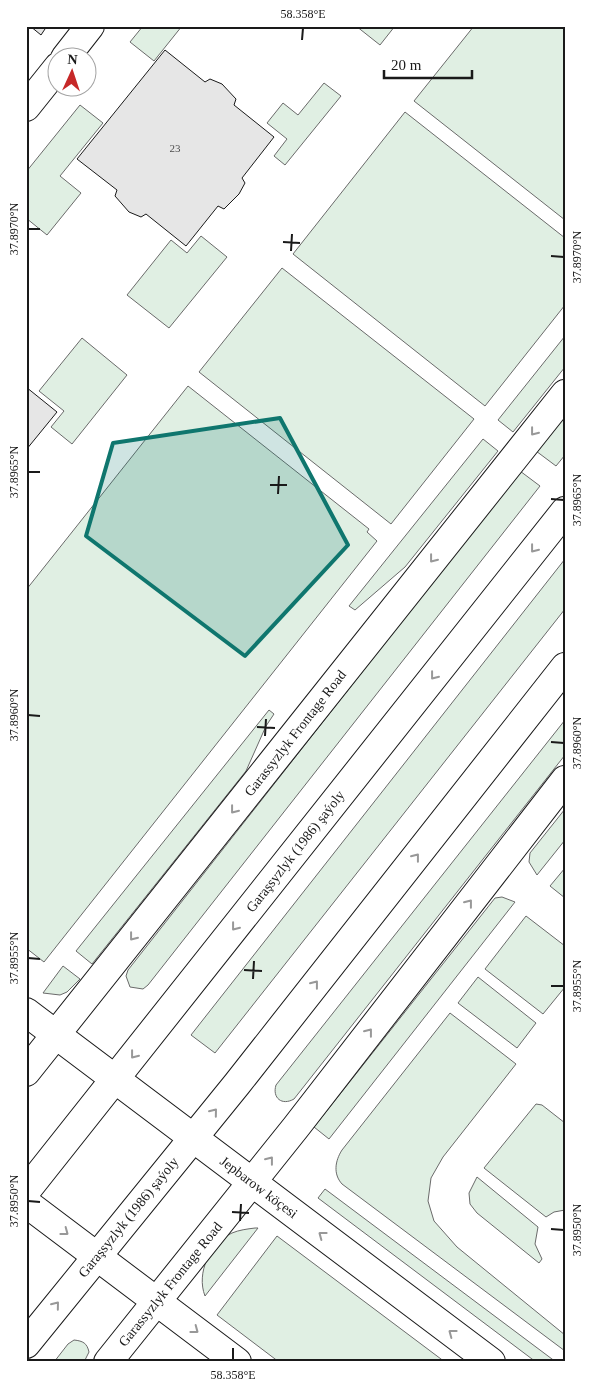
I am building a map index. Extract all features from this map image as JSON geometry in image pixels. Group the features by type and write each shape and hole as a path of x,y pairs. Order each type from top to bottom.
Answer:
{"street":[{"path":"73,48 90,26"},
{"path":"26,107 48,80"},
{"name":"Garassyzlyk Frontage Road","path":"26,1072 565,394"},
{"name":"Garaşsyzlyk (1986) şaýoly","path":"26,1191 565,511"},
{"name":"Garaşsyzlyk (1986) şaýoly","path":"26,1344 193,1138 565,667"},
{"name":"Garassyzlyk Frontage Road","path":"108,1362 252,1183 565,780"},
{"name":"Jepbarow köçesi","path":"26,1012 491,1362"},
{"path":"26,1203 237,1362"}],"highlighted area":[{"path":"280,418 348,545 245,656 86,536 113,443"}],"green space":[{"path":"143,26 182,26 154,61 130,42"},
{"path":"356,26 395,26 380,45"},
{"path":"474,26 565,26 565,220 414,101"},
{"path":"324,83 341,96 285,165 274,156 287,139 267,123 283,103 298,115"},
{"path":"80,105 103,123 60,176 81,193 47,235 26,218 26,172"},
{"path":"405,112 565,238 565,305 485,406 293,254"},
{"path":"201,236 227,257 169,328 127,295 171,240 187,253"},
{"path":"282,268 474,419 391,524 199,372"},
{"path":"565,336 565,367 513,432 498,420"},
{"path":"82,338 127,375 72,444 51,427 64,411 39,391"},
{"path":"188,386 369,529 367,532 377,541 44,962 26,948 26,590"},
{"path":"565,415 565,455 556,466 536,451"},
{"path":"483,439 498,451 405,567 355,610 349,606"},
{"path":"520,471 540,486 148,985 143,989 130,987 126,976 128,970"},
{"path":"565,559 565,609 215,1053 191,1035"},
{"path":"269,710 274,714 266,726 246,771 92,964 76,951"},
{"path":"565,720 565,755 294,1099 286,1102 279,1100 275,1094 276,1085"},
{"path":"565,809 565,840 537,875 529,862 530,853"},
{"path":"565,868 565,898 550,886"},
{"path":"502,897 515,902 329,1139 314,1127 495,898"},
{"path":"526,916 565,946 565,987 543,1014 485,969"},
{"path":"63,966 80,979 67,992 60,995 43,993"},
{"path":"478,977 536,1023 517,1048 458,1003"},
{"path":"450,1013 516,1064 443,1157 431,1178 428,1201 434,1221 457,1247 565,1335 565,1351 342,1184 337,1176 337,1163 342,1150"},
{"path":"536,1104 542,1105 565,1123 565,1210 554,1212 546,1217 484,1168"},
{"path":"477,1177 538,1227 535,1244 542,1259 539,1263 477,1213 470,1204 469,1193"},
{"path":"325,1189 556,1362 536,1362 318,1198"},
{"path":"258,1228 205,1296 202,1278 211,1251 232,1233"},
{"path":"277,1236 445,1362 279,1362 217,1315"},
{"path":"74,1340 82,1342 87,1346 89,1352 84,1362 54,1362 68,1344"}],"building":[{"path":"30,26 47,26 41,35"},
{"path":"165,50 205,82 210,79 222,84 236,99 234,105 274,137 242,178 245,183 239,194 224,209 218,206 186,246 146,214 141,217 129,212 115,196 117,190 77,159"},
{"path":"26,387 57,412 26,450"}]}
